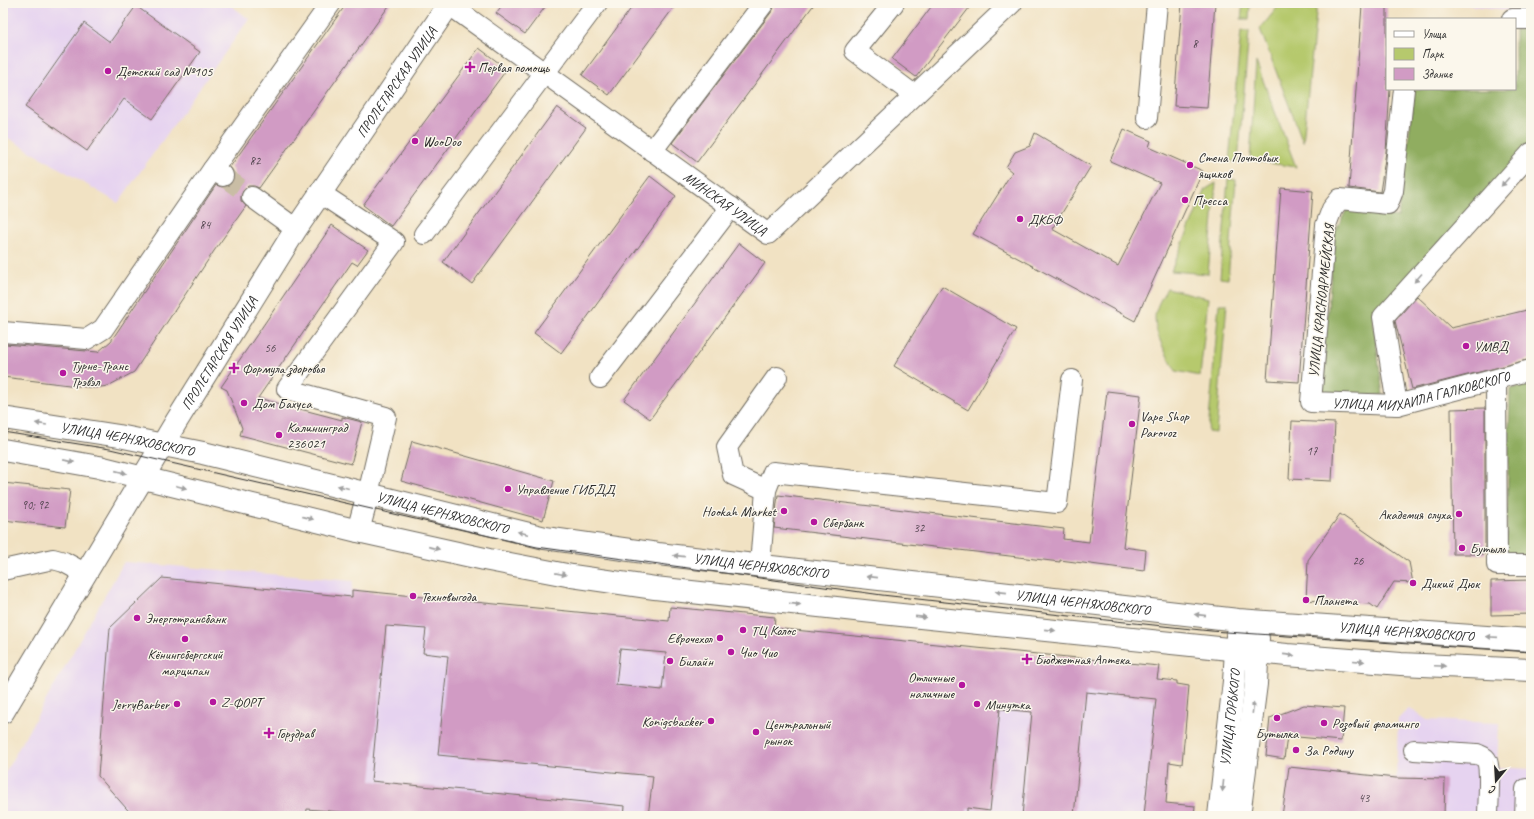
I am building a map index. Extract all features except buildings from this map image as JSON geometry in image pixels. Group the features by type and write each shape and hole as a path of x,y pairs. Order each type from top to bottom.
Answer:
{"main road":[{"name":"ПРОЛЕТАРСКАЯ УЛИЦА","path":"3,712 163,444 296,229 449,3"},
{"name":"УЛИЦА ЧЕРНЯХОВСКОГО","path":"3,418 163,444 545,538 658,554 1249,620 1531,640"},
{"path":"3,450 99,467 358,531 496,562 572,576 655,588 1247,651 1401,664 1531,670"},
{"path":"358,531 368,494"},
{"name":"УЛИЦА ГОРЬКОГО","path":"1239,816 1256,684 1247,651 1249,620"},
{"name":"УЛИЦА ГОРЬКОГО","path":"1219,816 1234,681 1247,651"}],"street":[{"path":"3,332 87,339 103,329 218,173 331,3"},
{"name":"МИНСКАЯ УЛИЦА","path":"449,3 768,234 1012,3"},
{"path":"424,234 597,3"},
{"path":"652,151 764,3"},
{"path":"894,3 855,51 914,95"},
{"path":"1148,118 1157,3"},
{"name":"УЛИЦА КРАСНОАРМЕЙСКАЯ","path":"1311,402 1326,225 1332,209 1340,199 1388,204 1393,191 1404,90"},
{"path":"1397,405 1383,317 1531,153"},
{"path":"320,194 394,242 287,389 386,417 368,494"},
{"path":"252,197 296,229"},
{"path":"600,378 731,207"},
{"name":"УЛИЦА МИХАИЛА ГАЛКОВСКОГО","path":"1311,402 1397,405 1531,370"},
{"path":"766,490 733,475 727,447 777,377"},
{"path":"760,565 766,490 773,472 1057,503 1072,380"},
{"path":"1496,380 1497,565 1531,565"},
{"path":"3,570 53,558 86,574"},
{"path":"1414,750 1477,754 1484,756 1487,762 1488,770 1488,816"},
{"path":"1525,816 1526,789"}],"shaded area":[{"name":"Детский сад №105","path":"3,3 228,3 249,19 118,203 3,135"},
{"path":"1450,3 1531,3 1531,13"},
{"name":"Z-ФОРТ","path":"124,562 353,581 322,816 3,816 3,776"},
{"name":"Центральный рынок","path":"352,590 668,621 670,607 774,628 1159,666 1158,679 1177,681 1164,816 384,816 332,811"},
{"path":"1409,708 1427,720 1499,723 1497,767 1531,769 1531,816 1282,816 1288,773 1297,768 1396,778 1398,719"}],"green space":[{"path":"1243,3 1250,3 1249,19 1241,19"},
{"path":"1281,3 1317,3 1303,142 1260,29"},
{"path":"1516,30 1531,30 1531,149 1373,318 1383,395 1320,396 1335,232 1347,209 1398,217 1415,90 1516,90"},
{"path":"1241,31 1249,31 1238,162 1229,161"},
{"path":"1256,62 1296,167 1250,160"},
{"path":"1228,179 1236,180 1228,279 1220,278"},
{"path":"1216,183 1208,274 1171,271 1206,189"},
{"path":"1167,288 1208,298 1200,376 1176,371 1159,338 1155,314"},
{"path":"1219,304 1227,304 1216,433 1208,432"},
{"path":"1531,384 1531,558 1506,559 1510,389"}],"tunnel":[{"path":"223,176 252,197"}],"tram line":[{"path":"3,432 110,449 537,547 882,595 1106,620 1211,631 1531,652"}],"place":[{"name":"Первая помощь","path":"470,67"},
{"name":"Детский сад №105","path":"108,71"},
{"name":"WooDoo","path":"415,141"},
{"name":"Стена Почтовых ящиков","path":"1190,165"},
{"name":"Пресса","path":"1185,200"},
{"name":"ДКБФ","path":"1020,219"},
{"name":"УМВД","path":"1466,346"},
{"name":"Формула здоровья","path":"234,368"},
{"name":"Турне-Транс Трэвэл","path":"63,373"},
{"name":"Дом Бахуса","path":"244,403"},
{"name":"Vape Shop Parovoz","path":"1132,424"},
{"name":"Калининград 236021","path":"279,435"},
{"name":"Управление ГИБДД","path":"508,489"},
{"name":"Hookah Market","path":"784,511"},
{"name":"Академия слуха","path":"1459,514"},
{"name":"Сбербанк","path":"814,522"},
{"name":"Бутыль","path":"1462,548"},
{"name":"Дикий Дюк","path":"1413,583"},
{"name":"Техновыгода","path":"413,596"},
{"name":"Планета","path":"1306,600"},
{"name":"Энерготрансбанк","path":"137,618"},
{"name":"ТЦ Колос","path":"743,630"},
{"name":"Еврочехол","path":"720,638"},
{"name":"Кёнингсбергский марципан","path":"185,639"},
{"name":"Чио Чио","path":"731,652"},
{"name":"Бюджетная Аптека","path":"1027,659"},
{"name":"Билайн","path":"670,661"},
{"name":"Отличные наличные","path":"962,685"},
{"name":"Z-ФОРТ","path":"213,702"},
{"name":"JerryBarber","path":"177,704"},
{"name":"Минутка","path":"977,704"},
{"name":"Бутылка","path":"1277,718"},
{"name":"Konigsbacker","path":"711,721"},
{"name":"Розовый фламинго","path":"1324,723"},
{"name":"Центральный рынок","path":"756,732"},
{"name":"Горздрав","path":"269,733"},
{"name":"За Родину","path":"1296,750"}]}
